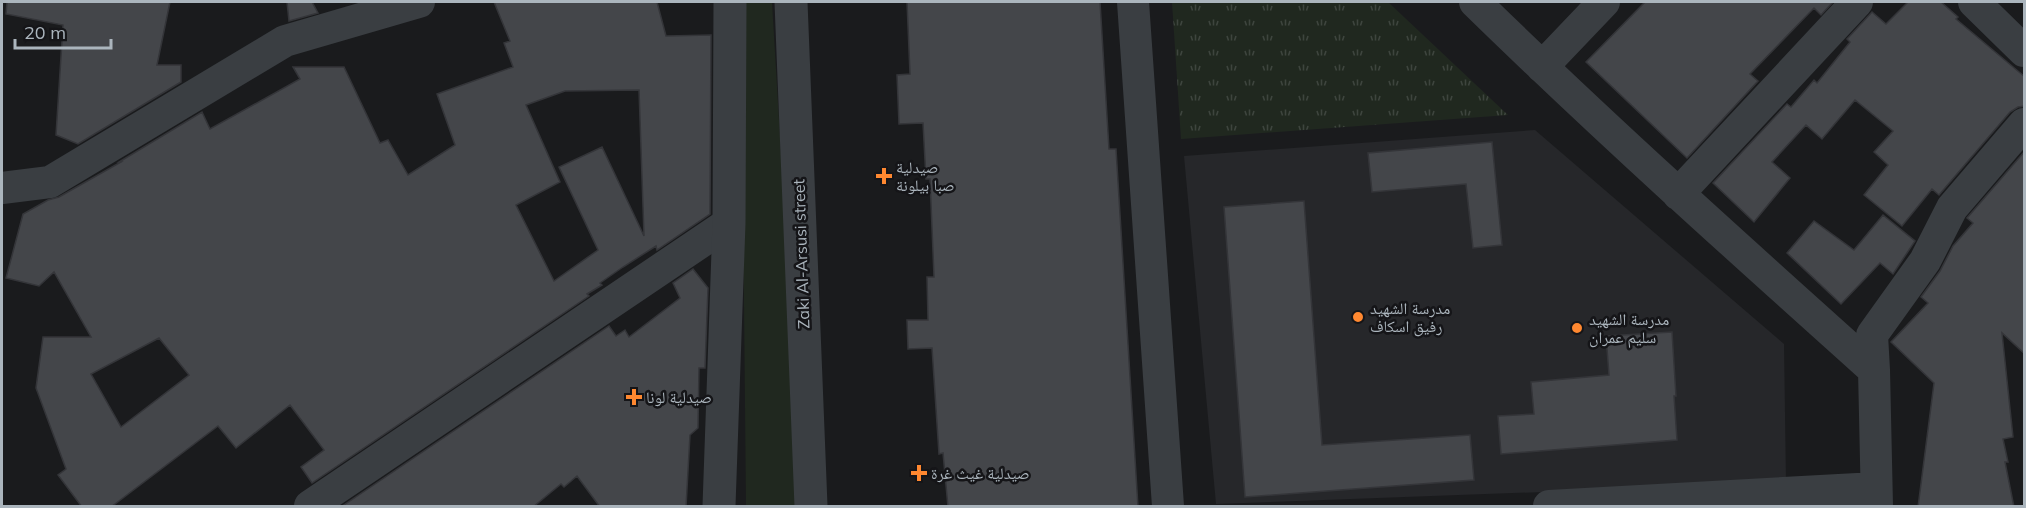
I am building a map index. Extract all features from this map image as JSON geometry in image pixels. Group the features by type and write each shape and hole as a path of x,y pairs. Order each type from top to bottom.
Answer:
{"street":[{"path":"2,188 50,182 285,41 419,2"},
{"path":"719,507 729,223 730,2"},
{"name":"Zaki Al-Arsusi street","path":"791,2 811,507"},
{"path":"1133,2 1168,507"},
{"path":"1475,2 1542,68 1678,194 1874,370"},
{"path":"1542,68 1604,2"},
{"path":"1678,194 1857,2"},
{"path":"1974,2 2025,51"},
{"path":"1549,507 1877,497 1872,336 1925,261 1952,208 2025,124"},
{"path":"310,507 729,223"}],"shaded area":[{"path":"1535,130 1784,344 1786,483 1216,504 1184,156"}],"green space":[{"path":"741,2 772,2 802,506 746,506"},
{"path":"1172,2 1388,2 1508,115 1181,139"}],"building":[{"path":"7,2 170,2 157,65 181,65 181,82 78,144 56,135 63,25 6,14"},
{"path":"287,2 312,2 318,13 289,21"},
{"path":"494,2 657,2 666,36 711,35 710,214 657,250 656,246 623,267 600,283 602,285 587,294 589,296 312,483 301,467 324,450 290,405 236,448 218,426 111,507 82,507 58,475 66,469 36,388 43,337 91,337 54,272 39,286 6,278 23,214 48,200 59,197 121,162 119,162 202,112 210,129 300,79 293,67 344,67 380,143 388,140 408,175 455,145 437,94 513,67 504,43 510,41","holes":["639,90 644,236 602,147 559,167 598,250 554,281 516,205 560,182 526,105 565,91","159,338 189,375 121,427 91,374"]},
{"path":"907,2 1100,2 1109,149 1116,149 1138,507 948,507 943,453 939,454 932,348 908,349 907,320 928,320 927,277 934,277 930,179 926,179 923,123 899,124 897,75 910,74"},
{"path":"1645,2 1833,2 1821,15 1814,8 1750,74 1758,81 1687,158 1586,62"},
{"path":"1908,2 1941,2 1958,17 1956,19 2025,77 2025,106 2010,112 1939,195 1932,189 1902,226 1864,195 1888,165 1874,152 1893,131 1855,100 1822,139 1806,125 1772,162 1790,178 1754,222 1713,183 1787,104 1791,107 1814,80 1817,83 1850,42 1847,39 1872,12 1886,24"},
{"path":"1492,142 1502,245 1473,248 1466,184 1372,192 1368,153"},
{"path":"2025,151 2025,354 2002,333 2013,437 2003,439 2014,507 1918,507 1934,383 1891,342 1928,303 1921,297 1940,271 1953,246 1973,223 1967,218"},
{"path":"1304,201 1322,445 1470,435 1474,480 1245,497 1224,207"},
{"path":"1883,215 1915,241 1893,274 1880,263 1841,304 1787,253 1814,221 1854,250"},
{"path":"693,269 708,288 705,368 699,368 698,428 690,435 686,507 600,507 577,476 564,487 561,484 533,507 341,507 609,326 616,336 625,330 629,337 680,298 673,283"},
{"path":"1672,332 1677,440 1501,454 1498,416 1534,414 1531,382 1609,375 1606,336"}],"place":[{"name":"صيدلية صبا بيلونة","path":"884,176"},
{"name":"مدرسة الشهيد رفيق اسكاف","path":"1358,317"},
{"name":"مدرسة الشهيد سليم عمران","path":"1577,328"},
{"name":"صيدلية لونا","path":"634,397"},
{"name":"صيدلية غيث غرة","path":"919,473"}]}
